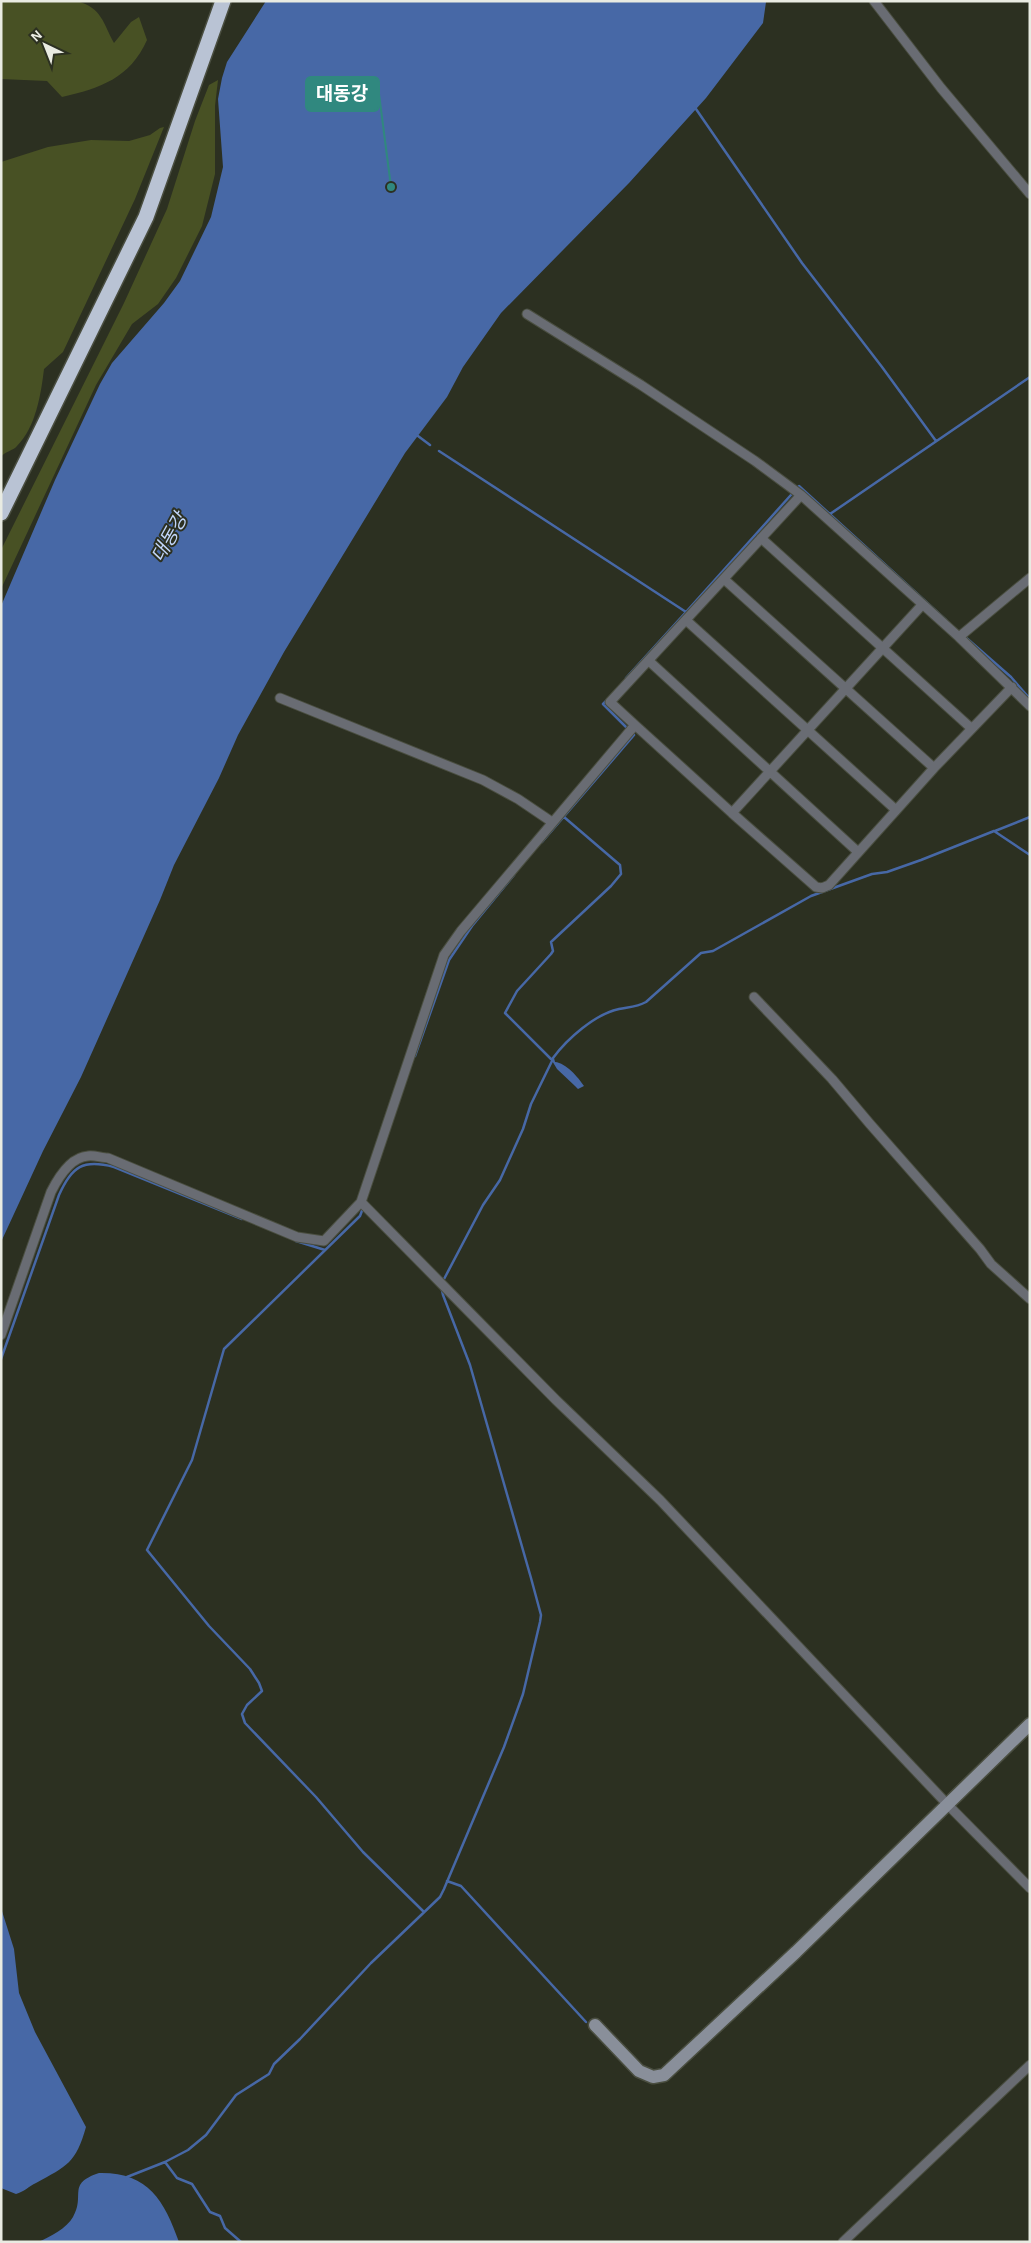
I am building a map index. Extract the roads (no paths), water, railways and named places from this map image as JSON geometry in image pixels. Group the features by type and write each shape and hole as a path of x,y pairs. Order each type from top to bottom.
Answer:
{"highway":[{"path":"1,513 146,217 223,1"}],"street":[{"path":"874,1 941,88 1030,194"},
{"path":"528,314 674,407 755,461 801,495 959,637 1030,706"},
{"path":"801,495 687,621 610,702 635,725 816,887 822,888 829,885 934,768 1012,687"},
{"path":"761,538 971,728"},
{"path":"959,637 1030,578"},
{"path":"724,580 934,768"},
{"path":"732,813 922,605"},
{"path":"687,621 896,810"},
{"path":"649,661 858,852"},
{"path":"280,698 483,780 552,822"},
{"path":"1,1335 51,1192 59,1177 70,1165 86,1156 108,1158 297,1237 324,1241 361,1202 444,956 461,931 635,725"},
{"path":"754,996 832,1079 980,1248 990,1264 1030,1299"},
{"path":"361,1202 558,1402 666,1506 1030,1888"},
{"path":"595,2025 639,2071 653,2077 664,2075 796,1952 1030,1724"},
{"path":"843,2242 1030,2065"}],"water":[{"path":"266,1 766,2 763,23 706,98 629,183 501,313 463,367 447,397 405,453 284,652 238,735 219,778 174,865 81,1077 43,1151 1,1242 1,606 55,480 100,384 112,363 164,303 180,281 211,217 223,167 218,99 222,78 227,62"},
{"path":"554,1058 555,1062 571,1071 584,1086 578,1089 557,1069 551,1059"},
{"path":"1,1908 14,1949 19,1993 35,2032 86,2127 78,2149 69,2162 16,2194 1,2188"},
{"path":"99,2173 130,2177 152,2191 167,2213 179,2242 38,2242 48,2238 67,2225 76,2209 78,2191 83,2181"}],"waterway":[{"path":"696,109 802,263 936,441"},
{"path":"830,514 1030,377"},
{"path":"418,436 430,445"},
{"path":"439,451 686,612 799,486 946,620"},
{"path":"626,678 686,612"},
{"path":"963,635 1011,677 1030,699"},
{"path":"542,842 634,735 603,704 608,699"},
{"path":"551,1059 505,1013 517,991 553,951 551,942 611,886 621,874 620,865 564,817"},
{"path":"995,831 1030,817"},
{"path":"553,1058 574,1035 591,1022 610,1012 646,1002 701,953 713,951 811,896 872,874 887,872 921,860 994,831 1030,855"},
{"path":"415,1056 449,960 472,926 514,875"},
{"path":"443,1281 483,1205 500,1180 523,1129 531,1104 552,1061"},
{"path":"1,1359 59,1195 69,1177 80,1167 94,1164 114,1167 242,1219"},
{"path":"363,1208 360,1216 224,1349 192,1460 147,1550 209,1626 250,1669 259,1683 262,1691 247,1705 242,1714 245,1723 316,1797 363,1852 423,1911"},
{"path":"296,1241 325,1250"},
{"path":"127,2177 165,2162 188,2150 206,2135 236,2095 269,2074 274,2064 371,1963 440,1897 504,1747 523,1694 541,1615 470,1365 441,1286"},
{"path":"447,1881 461,1886 586,2022"},
{"path":"165,2162 177,2178 192,2184 210,2212 220,2216 225,2228 241,2242"}],"place":[{"name":"대동강","path":"391,187"}]}
